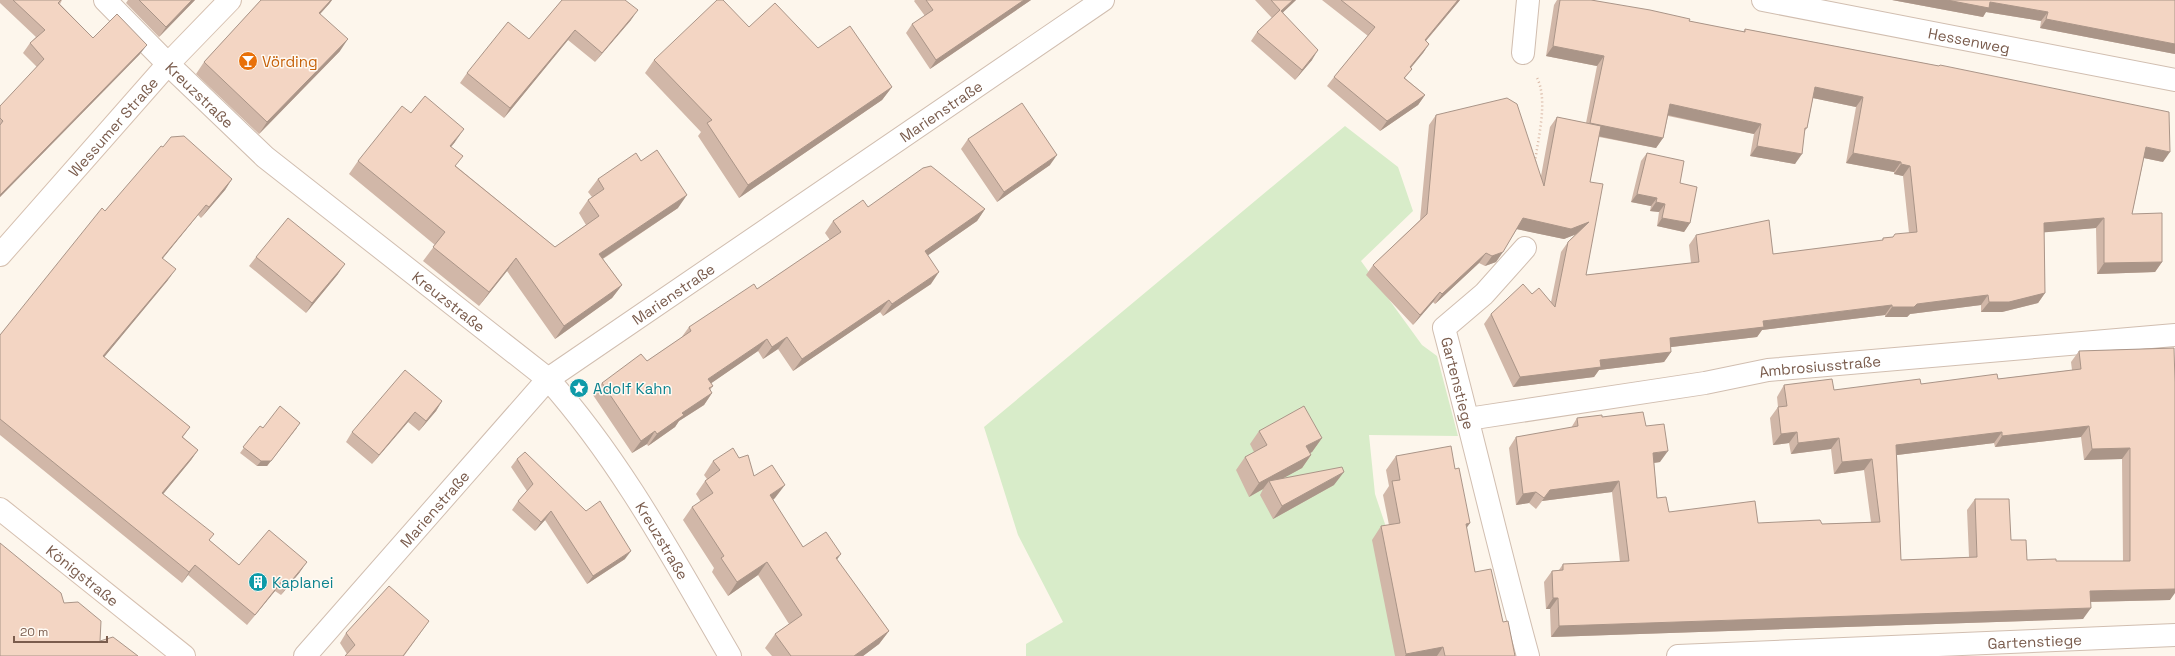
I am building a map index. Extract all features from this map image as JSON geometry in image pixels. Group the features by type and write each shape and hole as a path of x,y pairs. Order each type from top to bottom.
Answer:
{"street":[{"name":"Kreuzstraße","path":"104,0 265,157 548,379 571,406 627,482 650,517 730,656"},
{"name":"Wessumer Straße","path":"0,255 168,64 230,0"},
{"name":"Marienstraße","path":"305,656 548,379 1103,0"},
{"path":"1523,53 1528,0"},
{"name":"Hessenweg","path":"1763,0 2175,80"},
{"name":"Gartenstiege","path":"1525,248 1484,294 1444,328 1468,419 1500,553 1528,656"},
{"name":"Ambrosiusstraße","path":"1468,419 1705,383 1768,370 2175,335"},
{"name":"Königstraße","path":"0,509 184,656"},
{"name":"Gartenstiege","path":"1678,656 2175,636"}],"path":[{"path":"1523,53 1539,81 1542,114 1534,170"}],"green space":[{"path":"1345,126 1398,167 1413,211 1361,261 1422,345 1437,356 1458,436 1369,435 1375,494 1408,593 1423,656 1026,656 1026,644 1063,622 1018,535 984,427"}],"building":[{"path":"13,0 61,0 58,3 93,38 117,14 147,45 0,195 0,125 3,121 0,118 0,106 44,59 30,43 45,30"},
{"path":"139,0 192,0 166,27"},
{"path":"261,0 331,0 319,13 348,39 267,122 204,62"},
{"path":"562,0 625,0 638,10 602,53 575,30 510,108 467,73 508,22 529,39"},
{"path":"717,0 723,0 749,27 775,3 818,48 850,26 892,87 748,185 707,123 712,120 654,60"},
{"path":"926,0 1024,0 936,60 912,24 933,10"},
{"path":"1271,0 1293,0 1281,11 1318,50 1302,70 1257,32 1280,10"},
{"path":"1341,0 1458,0 1425,40 1429,44 1410,67 1412,69 1404,78 1425,95 1387,121 1334,77 1375,27"},
{"path":"1560,0 1591,0 1650,10 1690,19 1689,21 1745,32 1745,29 1940,65 2169,112 2170,152 2146,147 2132,214 2162,213 2162,262 2104,263 2104,218 2044,223 2045,293 2009,302 1989,302 1988,295 1917,304 1914,307 1892,307 1892,305 1763,321 1764,327 1670,338 1671,352 1600,360 1601,367 1520,377 1491,314 1523,284 1532,294 1539,288 1555,307 1568,242 1589,222 1571,229 1523,218 1503,252 1492,256 1486,253 1442,294 1440,292 1420,315 1373,265 1427,214 1436,115 1507,98 1517,104 1544,186 1557,117 1601,126 1590,182 1603,184 1586,275 1699,262 1696,235 1769,220 1773,254 1883,240 1883,238 1893,237 1895,234 1917,232 1910,166 1901,164 1901,162 1853,153 1863,97 1815,87 1807,128 1805,128 1802,154 1757,146 1761,124 1670,104 1663,138 1590,123 1604,56 1553,46"},
{"path":"1947,0 2175,0 2175,44 2046,19 2048,12 1990,2 1989,8"},
{"path":"425,96 464,129 450,146 463,156 455,166 555,247 599,216 588,200 604,189 598,179 636,153 641,161 657,150 687,195 599,254 622,285 564,326 516,258 489,292 433,247 445,232 358,161 402,106 411,113"},
{"path":"1022,103 1057,155 1004,192 968,139"},
{"path":"184,136 232,179 209,207 206,205 162,258 176,269 103,356 190,427 182,437 198,450 162,493 214,534 209,540 239,565 269,530 307,562 288,585 282,581 255,615 195,565 189,572 0,419 0,335 102,208 105,211 161,146 163,147 171,137"},
{"path":"1647,153 1684,161 1680,183 1697,187 1690,223 1662,218 1665,204 1656,202 1657,198 1637,194"},
{"path":"931,166 985,209 925,251 939,272 892,304 889,300 802,359 787,337 772,347 767,339 708,379 713,386 709,388 712,393 682,413 684,415 657,434 655,431 641,441 602,383 641,354 647,361 691,331 689,327 754,284 757,289 841,232 833,221 863,200 868,207 923,168"},
{"path":"288,218 345,264 312,303 256,257"},
{"path":"2174,348 2175,589 2090,591 2091,608 1559,626 1558,598 1553,598 1552,571 1563,570 1563,564 1629,561 1619,481 1550,490 1544,498 1536,492 1523,494 1516,437 1578,426 1577,418 1602,415 1602,417 1643,412 1646,426 1664,424 1668,451 1653,453 1657,498 1666,497 1669,512 1755,501 1758,523 1820,520 1822,524 1880,522 1872,459 1842,462 1839,438 1798,443 1797,432 1781,434 1778,407 1787,406 1784,385 1832,379 1834,390 1920,379 1921,384 1997,374 1998,379 2081,369 2079,351","holes":["2089,426 2092,449 2130,448 2130,561 2056,561 2056,559 2027,560 2026,540 2011,540 2009,499 1975,499 1977,557 1901,560 1896,445 2002,432 2002,436"]},
{"path":"405,370 442,401 426,421 415,412 379,455 352,432"},
{"path":"280,406 300,423 271,461 261,461 243,447 260,426 263,428"},
{"path":"1304,406 1322,438 1306,446 1311,455 1259,483 1245,457 1267,445 1259,431"},
{"path":"1451,446 1455,469 1459,468 1470,523 1466,524 1475,572 1491,569 1503,622 1508,621 1515,656 1445,656 1443,647 1406,654 1381,526 1400,523 1392,481 1400,480 1396,456"},
{"path":"733,448 739,458 748,455 754,476 772,465 785,485 770,495 803,547 826,532 841,554 836,558 889,631 854,656 791,656 775,634 802,615 767,562 737,582 721,558 724,556 692,507 713,493 705,481 720,470 713,461"},
{"path":"525,452 586,511 600,501 631,551 593,576 551,511 541,522 518,501 533,484 517,459"},
{"path":"1342,467 1344,472 1282,506 1269,481"},
{"path":"0,543 61,593 64,603 78,602 101,621 100,641 113,637 138,656 0,656"},
{"path":"389,586 429,621 403,656 345,656 355,645 346,633"}],"place":[{"name":"Vörding","path":"248,61"},
{"name":"Adolf Kahn","path":"579,388"},
{"name":"Kaplanei","path":"258,582"}]}
